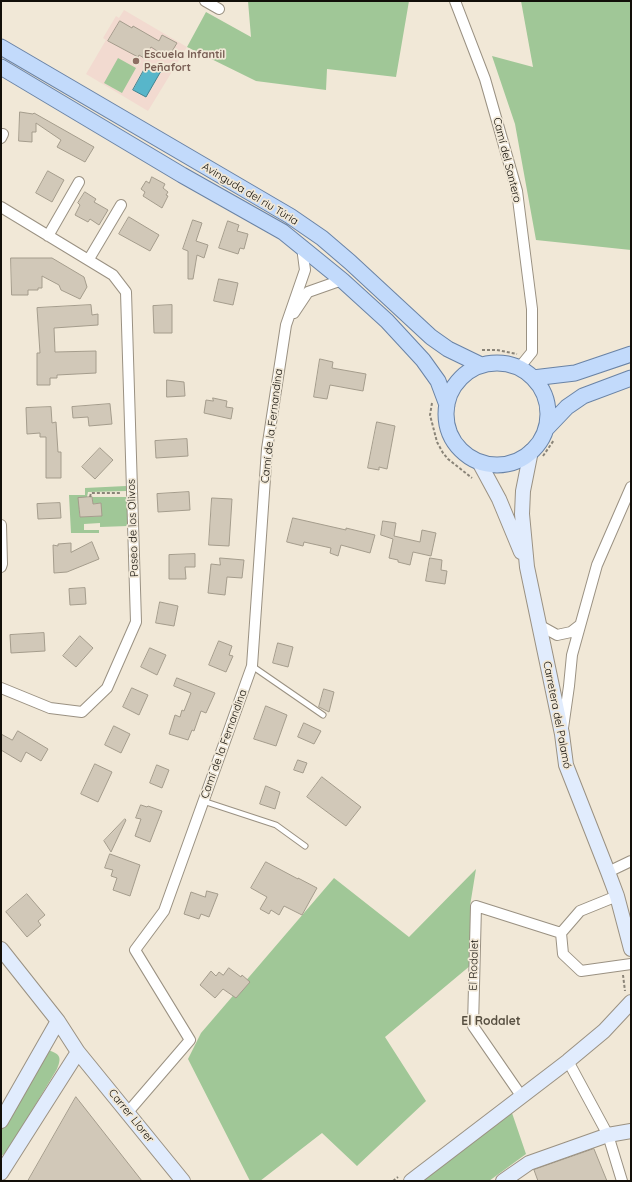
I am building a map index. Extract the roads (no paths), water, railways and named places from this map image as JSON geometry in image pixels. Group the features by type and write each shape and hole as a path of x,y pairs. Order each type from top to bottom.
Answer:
{"main road":[{"name":"Avinguda del riu Túria","path":"1,47 290,216 322,238 350,262 431,337 448,349 481,365"},
{"name":"Avinguda del riu Túria","path":"1,67 182,175 283,232 342,280 387,321 423,360 438,381 447,405"},
{"path":"533,378 574,373 631,354"},
{"path":"547,428 548,415 546,401 533,378 519,368 499,362 481,365 469,372 452,392 447,405 447,428 464,454 479,462 505,465 516,462 532,451 539,444 547,428 568,407 583,396 631,378"}],"street":[{"path":"205,1 219,9"},
{"name":"Camí del Santero","path":"455,1 485,79 517,191 532,309 532,352 519,368"},
{"path":"48,236 79,182"},
{"path":"89,260 121,205"},
{"name":"Paseo de los Olivos","path":"1,208 113,275 126,292 136,622 107,688 82,712 50,708 1,688"},
{"name":"Camí de la Fernandina","path":"128,1112 190,1040 134,950 164,911 252,666 267,449 286,324 305,270 302,247"},
{"path":"286,324 308,292 342,280"},
{"name":"Carretera del Palamó","path":"532,451 523,491 522,514 527,567 562,734 566,766 627,919 631,949"},
{"name":"Carretera del Palamó","path":"479,462 499,499 527,567"},
{"path":"562,734 572,655 580,625 598,565 631,487"},
{"path":"1,525 1,567"},
{"path":"539,625 557,636 571,632 580,625"},
{"path":"608,872 631,861"},
{"path":"617,896 580,911 561,932 563,954 581,971 626,965"},
{"name":"El Rodalet","path":"522,1097 472,1026 476,906 561,932"},
{"name":"Carrer Llorer","path":"1,949 58,1021 78,1052 184,1181"},
{"path":"407,1177 522,1097 568,1061 604,1031 628,999"},
{"path":"1,1121 58,1021"},
{"path":"1,1173 78,1052"},
{"path":"568,1061 608,1135 622,1181"},
{"path":"503,1181 529,1163 608,1135 631,1131"}],"lane":[{"path":"252,666 323,715"},
{"path":"203,801 276,825 305,846"}],"water":[{"path":"148,63 161,71 146,97 133,90"}],"place":[{"name":"Escuela Infantil Peñafort","path":"136,61"}],"district":[{"name":"El Rodalet","path":"491,1021"}]}
